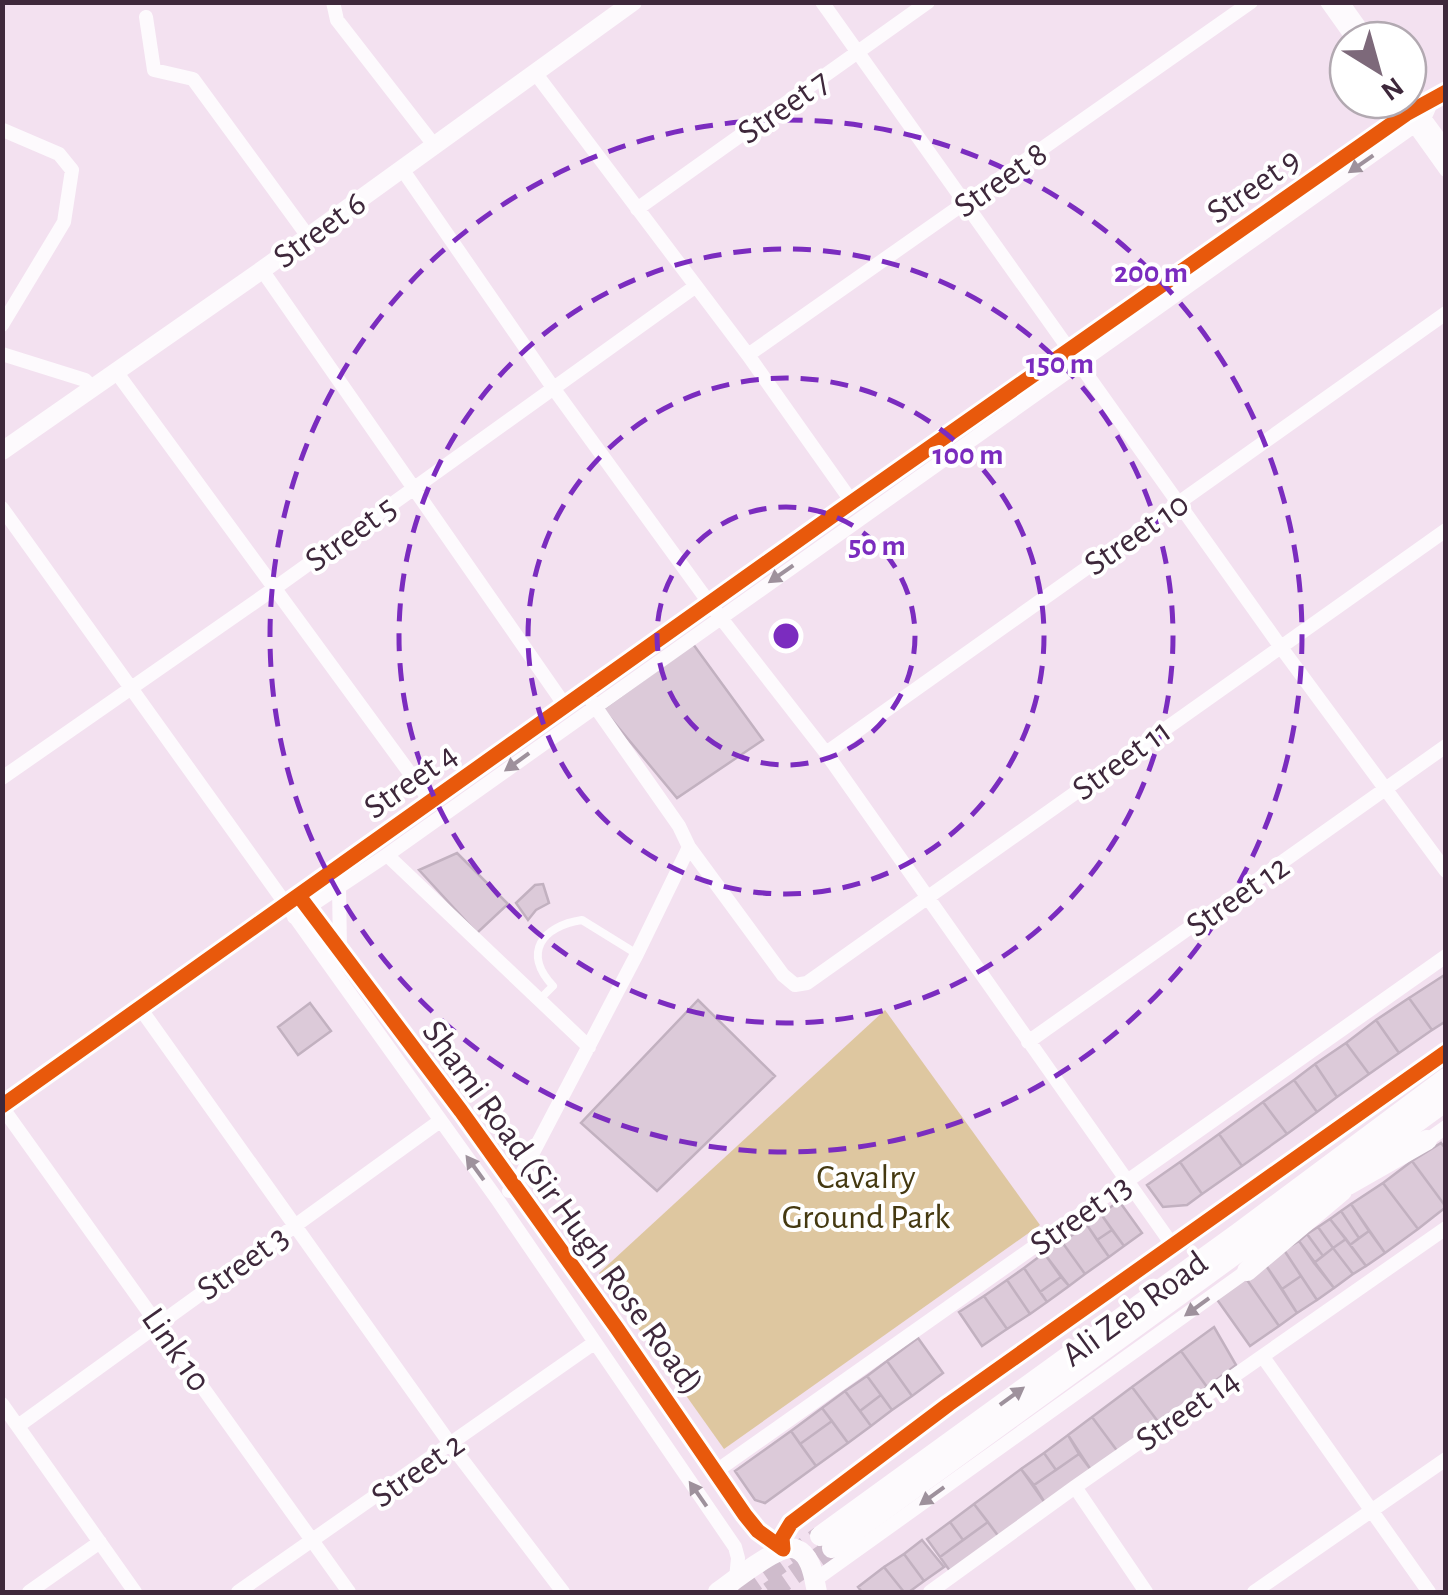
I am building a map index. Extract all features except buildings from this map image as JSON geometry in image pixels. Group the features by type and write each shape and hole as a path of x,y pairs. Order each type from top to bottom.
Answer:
{"main road":[{"name":"Ali Zeb Road","path":"1446,1078 826,1542 1446,1101"},
{"path":"1247,1271 1446,1101"},
{"path":"1247,1244 1428,1140"},
{"path":"718,1592 782,1549 796,1549 810,1564 810,1588"}],"street":[{"path":"334,2 337,20 434,145"},
{"name":"Street 6","path":"2,451 262,270 633,2"},
{"path":"822,2 1280,646 1446,871"},
{"name":"Street 7","path":"637,209 928,2"},
{"name":"Street 8","path":"748,355 1251,2"},
{"path":"146,16 154,70 194,79 307,236"},
{"path":"536,74 748,355 852,502"},
{"name":"Street 9","path":"852,502 1073,357 1403,120"},
{"path":"1418,120 1446,170"},
{"path":"1421,120 1446,148"},
{"path":"2,326 64,222 72,170 59,154 3,130"},
{"path":"402,169 554,389 710,604 826,754 1173,1246"},
{"path":"262,270 566,707"},
{"name":"Street 5","path":"2,778 696,286"},
{"name":"Street 10","path":"826,754 1446,313"},
{"path":"2,354 85,380 93,388"},
{"path":"2,508 130,687 296,907 339,887 387,855 1073,357"},
{"path":"117,372 431,802"},
{"name":"Street 4","path":"2,1107 140,1008 296,907 431,802 852,502"},
{"name":"Street 11","path":"689,847 782,974 795,985 807,983 1446,530"},
{"path":"497,1199 515,1187 689,847 585,692"},
{"name":"Street 12","path":"1028,1042 1446,746"},
{"path":"387,855 589,1047"},
{"path":"339,887 340,950"},
{"name":"Shami Road (Sir Hugh Rose Road)","path":"296,907 340,950 515,1187 752,1524 782,1549"},
{"name":"Shami Road (Sir Hugh Rose Road)","path":"296,907 734,1548 738,1558 736,1580"},
{"name":"Street 13","path":"715,1472 1446,956"},
{"path":"140,1008 452,1445 563,1592"},
{"path":"782,1549 782,1538 791,1524 949,1404 1446,1052"},
{"path":"1384,1094 1397,1113"},
{"name":"Link 10","path":"2,1107 349,1592"},
{"name":"Street 3","path":"18,1426 440,1121"},
{"path":"810,1588 1446,1127"},
{"name":"Street 14","path":"930,1592 1075,1486 1446,1228"},
{"name":"Street 2","path":"238,1592 594,1343"},
{"path":"1263,1356 1429,1592"},
{"path":"2,1404 135,1592"},
{"path":"1254,1592 1446,1459"},
{"path":"1075,1486 1146,1592"},
{"path":"30,1592 100,1542"}],"lane":[{"path":"538,1001 554,986 544,976 538,958 539,945 561,923 582,920 637,954"}],"green space":[{"name":"Cavalry Ground Park","path":"885,1010 1040,1225 724,1449 599,1273"}],"tunnel":[{"path":"740,1592 820,1536"},
{"path":"769,1592 832,1548"}],"cycle path":[{"path":"2,1106 852,502 1406,114 1446,92"},
{"path":"299,896 461,1111 745,1515 758,1531 783,1549 782,1538 791,1523 949,1404 1446,1052"}]}
